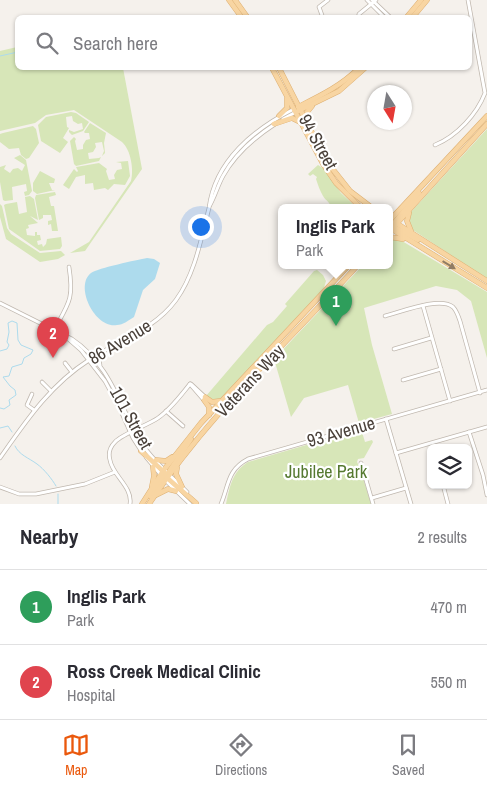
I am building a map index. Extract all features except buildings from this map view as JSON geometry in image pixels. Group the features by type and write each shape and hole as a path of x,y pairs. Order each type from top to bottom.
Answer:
{"main road":[{"path":"229,0 240,15"},
{"path":"235,0 246,15"},
{"path":"408,15 421,0"},
{"path":"414,15 427,0"},
{"name":"94 Street","path":"273,70 310,128 323,155 339,179 367,204"},
{"name":"94 Street","path":"279,70 293,95 302,124 323,164 336,183 355,202"},
{"path":"297,109 344,82 357,70"},
{"path":"297,109 314,104 346,86 363,70"},
{"path":"279,116 286,111 288,106 286,92"},
{"path":"293,95 297,99 304,101 317,97"},
{"path":"310,128 307,112 314,104"},
{"path":"393,221 403,206 487,116"},
{"path":"274,124 292,118 302,124"},
{"path":"393,222 413,206 487,124"},
{"path":"393,222 441,165"},
{"path":"355,202 359,204"},
{"path":"393,211 403,206"},
{"path":"413,206 408,214 407,222 411,230 418,237"},
{"path":"393,225 418,237 487,281"},
{"path":"393,225 435,251 452,258"},
{"path":"393,226 412,242 487,288"},
{"path":"393,237 412,242"},
{"name":"Veterans Way","path":"148,504 155,496 175,455 201,423 345,269"},
{"name":"Veterans Way","path":"142,504 152,487 180,462 244,386 354,269"},
{"path":"204,398 216,402 229,394"},
{"path":"204,398 209,407 209,415"},
{"path":"148,504 165,475 201,423"},
{"path":"141,451 196,503"},
{"path":"156,460 166,461 175,455"},
{"path":"180,462 176,471 182,487"},
{"path":"152,487 153,467"},
{"path":"155,496 168,489 176,491"}],"street":[{"path":"322,15 319,8 328,0"},
{"path":"367,0 373,1 388,15"},
{"path":"468,0 471,15"},
{"path":"359,15 373,1"},
{"path":"373,1 383,15"},
{"path":"436,145 458,131 481,102 485,93 472,21"},
{"name":"86 Avenue","path":"209,208 210,198 217,179 230,159 254,133 279,116 297,109"},
{"name":"86 Avenue","path":"0,458 34,410 72,372 91,359 149,327 161,318 175,302 189,277 209,208 223,177 233,162 253,140 297,109"},
{"path":"54,330 70,301 72,286 69,267"},
{"name":"101 Street","path":"0,303 64,336 102,370 118,394 145,448 156,460 176,491 190,504"},
{"path":"385,316 435,303 445,303 452,306 460,321 480,393"},
{"path":"423,306 450,401"},
{"path":"394,348 431,338"},
{"path":"102,370 99,360 103,352"},
{"name":"101 Street","path":"91,359 111,390 130,433 141,451 153,467 182,487 196,503"},
{"path":"65,363 72,372"},
{"path":"403,380 441,369"},
{"path":"42,382 51,391"},
{"path":"130,504 131,500 128,490 110,463 110,450 119,438 159,417 190,384 204,398"},
{"name":"93 Avenue","path":"221,504 232,473 240,463 248,459 487,390"},
{"path":"32,394 27,404 34,410"},
{"path":"166,411 183,426"},
{"path":"386,419 411,504"},
{"path":"396,453 487,427"},
{"path":"469,432 487,495"},
{"path":"361,463 373,504"},
{"path":"0,487 19,494 36,494 85,484 115,472"},
{"path":"372,498 406,488"},
{"path":"444,489 448,504"}],"green space":[{"path":"15,47 15,70 123,70 142,169 85,251 70,253 89,242 131,181 132,166 128,150 122,142 74,110 46,115 35,123 0,131 0,51"},
{"path":"71,112 76,113 89,122 83,131 72,135 69,130 74,132 83,129 82,123 78,124 73,121 72,116 66,117 67,127 69,128 63,138 68,142 60,153 41,141 38,125 46,117"},
{"path":"90,123 106,133 105,153 102,156 104,151 102,142 95,143 96,147 93,152 88,153 89,159 101,157 99,161 76,166 70,141 74,137 77,150 83,149 86,140 90,139 89,133 84,132"},
{"path":"33,126 36,129 39,143 29,158 26,159 21,155 19,148 9,149 0,142 0,134"},
{"path":"487,129 487,279 413,230 408,222 410,213"},
{"path":"20,155 26,160 32,191 29,195 25,196 24,192 27,191 26,184 12,187 13,200 5,201 3,200 0,182 0,167 6,165 4,169 10,173 13,169 18,168 22,171 25,165 14,158"},
{"path":"128,161 130,176 125,185 114,184 108,190 105,188 94,190 93,183 85,184 85,175 76,177 69,189 63,185 74,169 78,171 76,167 99,163 107,169 109,180 115,179 114,175 117,170 122,169 121,163 116,162"},
{"path":"318,165 324,169 341,193 353,204 330,204 321,192 317,177 313,174 310,176 308,174"},
{"path":"40,171 55,179 54,183 49,183 52,190 55,190 37,194 33,191 33,183"},
{"path":"55,192 56,195 49,197 51,206 54,206 58,231 52,231 51,224 48,225 48,221 52,220 51,215 43,215 43,218 39,220 35,198 36,195"},
{"path":"30,196 34,199 38,220 30,216 38,223 28,225 29,228 26,229 27,235 35,236 35,232 37,232 41,240 37,241 38,245 42,244 43,247 47,239 61,237 62,246 60,249 40,251 9,229 4,205 17,202 19,214 27,212 25,197"},
{"path":"0,204 7,228 11,234 40,253 61,251 65,255 58,259 40,262 6,239 0,217"},
{"path":"397,238 487,292 487,358 471,301 457,290 436,286 364,308 372,345 392,414 359,423 348,385 304,398 291,417 274,359 359,269 393,269 393,239"},
{"path":"317,270 326,281 323,291 220,399 214,401 206,396 267,325 273,322 287,306 285,304 314,271"},
{"name":"Jubilee Park","path":"361,429 365,442 372,440 373,442 364,458 358,459 357,462 371,504 226,504 230,485 235,475 248,462"}],"water":[{"path":"147,258 154,259 160,263 155,279 143,290 134,317 119,325 109,324 101,320 89,305 86,296 86,279 95,271"}],"waterway":[{"path":"0,56 15,53"},
{"path":"0,351 7,349 9,345 7,342 8,323 12,321 17,323 18,340 21,345 33,350 31,354 24,358 22,364 12,367 9,376 3,377 15,390 16,395 9,400 10,405 4,409 0,408"},
{"path":"0,428 8,426 12,432"},
{"path":"15,446 22,454 37,464 56,486"},
{"path":"58,494 58,504"}],"place":[{"name":"Inglis Park","path":"336,326"},
{"name":"Ross Creek Medical Clinic","path":"53,358"}]}
